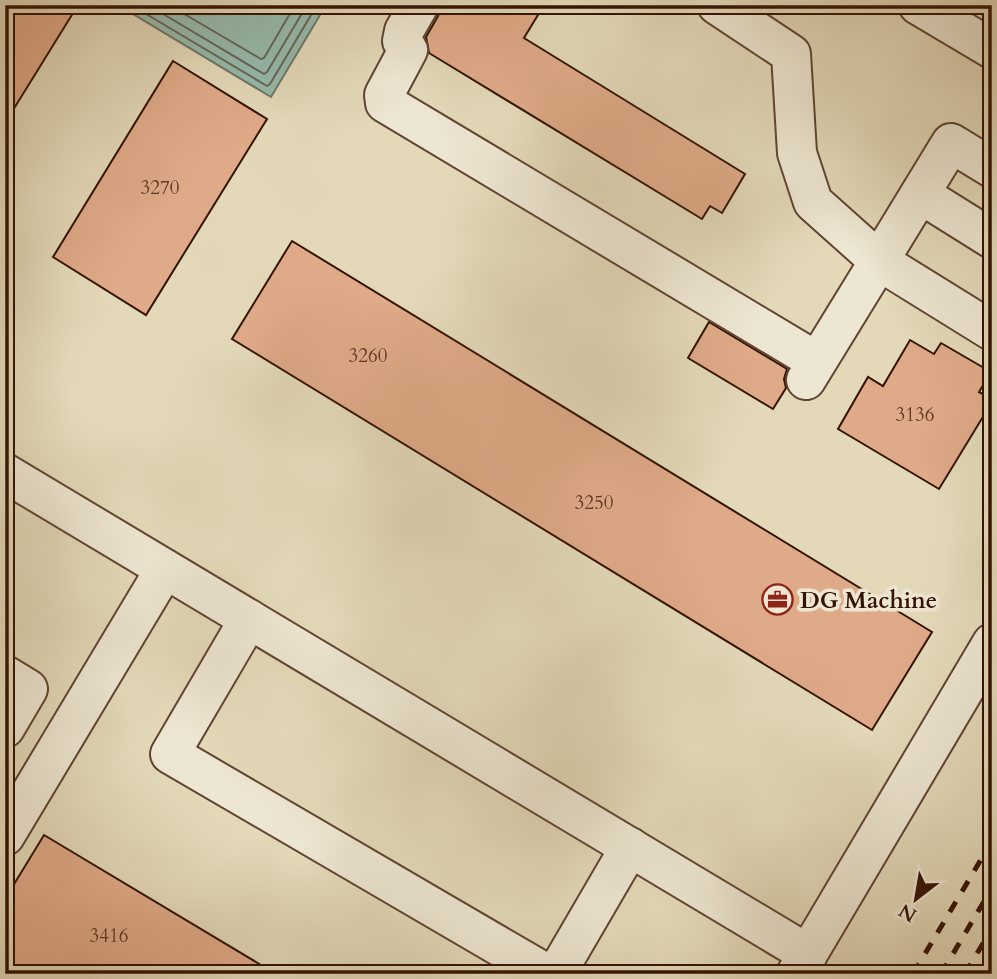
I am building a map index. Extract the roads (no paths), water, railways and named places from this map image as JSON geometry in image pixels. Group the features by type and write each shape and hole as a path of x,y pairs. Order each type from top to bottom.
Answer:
{"street":[{"path":"419,5 404,31 402,41 408,50 384,95 384,103 811,370 951,144 992,168"},
{"path":"717,5 791,54 797,153 813,202 879,261 992,331"},
{"path":"918,5 992,49"},
{"path":"920,194 992,239"},
{"path":"5,473 630,847 802,964 992,643"},
{"path":"5,836 165,569"},
{"path":"249,619 170,754 547,974"},
{"path":"5,675 28,689 5,728"},
{"path":"556,974 630,847"}],"water":[{"path":"118,5 326,5 271,97"}],"railway":[{"path":"913,974 992,841"},
{"path":"941,974 992,888"},
{"path":"965,974 992,928"}],"place":[{"name":"DG Machine","path":"777,600"}]}
